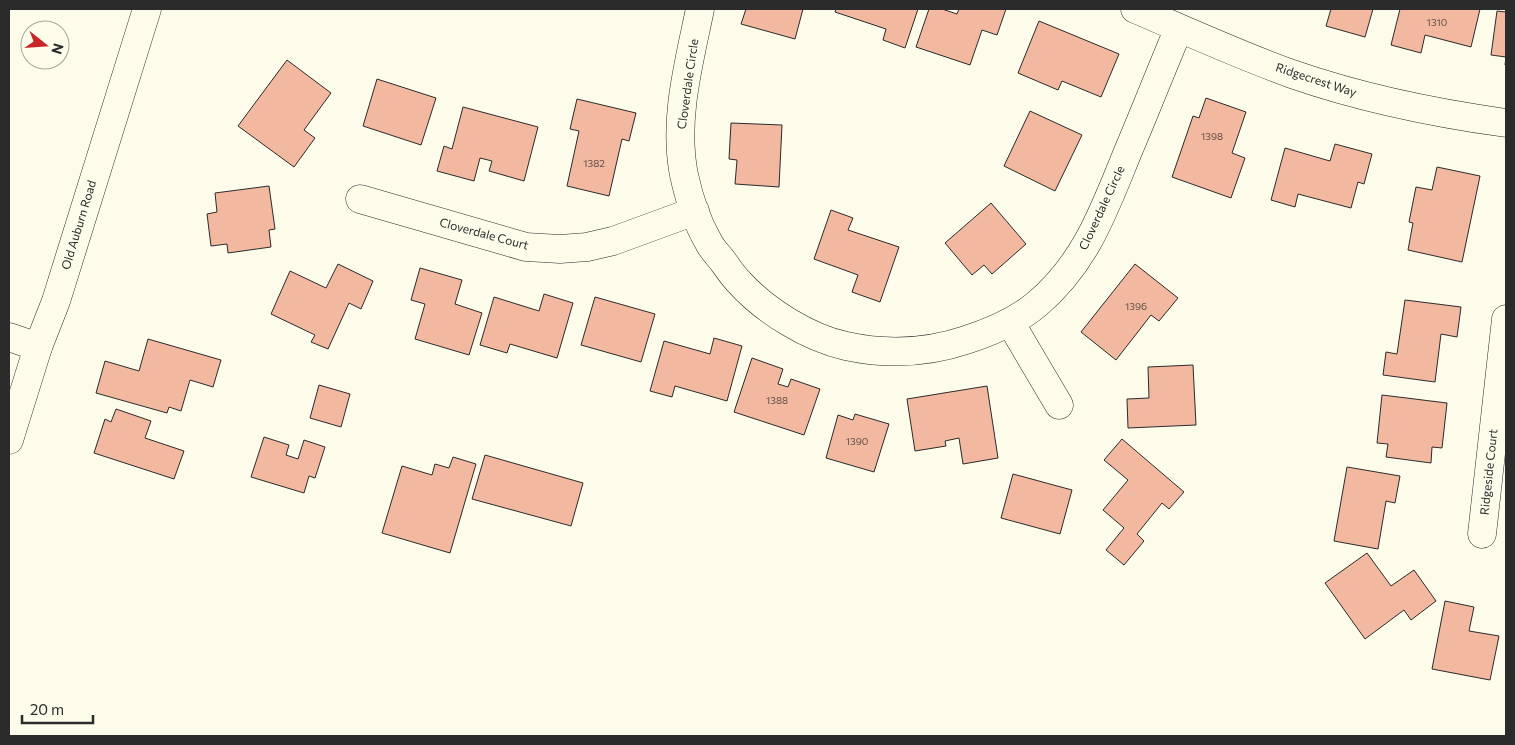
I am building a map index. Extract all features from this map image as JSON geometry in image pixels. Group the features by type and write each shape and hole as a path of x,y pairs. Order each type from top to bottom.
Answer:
{"street":[{"name":"Old Auburn Road","path":"9,440 38,347 56,301 147,9"},
{"name":"Cloverdale Circle","path":"700,9 682,109 680,146 684,176 708,243 739,283 769,309 805,331 845,346 884,352 919,351 974,338 1010,322 1036,304 1061,280 1083,251 1100,220 1179,28"},
{"name":"Ridgecrest Way","path":"1135,9 1262,63 1327,85 1400,105 1506,123"},
{"name":"Cloverdale Court","path":"360,199 526,247 560,250 587,247 613,241 695,211"},
{"name":"Ridgeside Court","path":"1482,534 1506,319"},
{"path":"1010,322 1059,405"},
{"path":"9,337 38,347"}],"building":[{"path":"746,9 803,9 795,39 741,24"},
{"path":"836,9 918,9 905,48 883,40 886,29 835,12"},
{"path":"929,9 942,9 957,14 959,9 1006,9 997,35 982,30 970,65 916,47"},
{"path":"1331,9 1373,9 1365,37 1326,26"},
{"path":"1400,9 1480,9 1471,47 1425,35 1421,53 1391,45"},
{"path":"1497,11 1506,12 1506,57 1491,55"},
{"path":"1039,21 1119,54 1101,97 1062,81 1058,90 1018,73"},
{"path":"287,60 331,93 304,130 315,138 294,167 238,126"},
{"path":"377,79 436,98 421,145 363,126"},
{"path":"1206,98 1246,112 1232,153 1245,158 1231,198 1172,177 1193,116 1199,118"},
{"path":"577,99 636,113 629,141 622,139 609,196 567,186 579,131 570,129"},
{"path":"463,107 538,127 524,181 489,171 492,161 480,158 474,181 437,171 444,146 452,149"},
{"path":"1030,111 1082,135 1055,191 1004,166"},
{"path":"731,123 782,125 779,187 735,184 737,160 729,159"},
{"path":"1335,144 1372,154 1364,184 1358,182 1351,208 1298,194 1295,207 1271,200 1285,148 1330,161"},
{"path":"1437,167 1480,176 1462,262 1408,250 1413,223 1409,222 1416,187 1432,190"},
{"path":"269,186 275,229 269,230 271,247 228,253 227,244 211,246 207,214 217,212 215,193"},
{"path":"991,203 1026,244 992,274 984,265 972,275 945,243"},
{"path":"831,210 853,218 848,230 899,247 880,302 852,292 858,275 814,259"},
{"path":"338,264 373,281 361,309 349,303 328,349 311,342 315,335 271,314 290,271 326,288"},
{"path":"1135,264 1178,298 1159,321 1151,315 1116,360 1081,332"},
{"path":"420,268 462,280 455,304 482,313 469,355 415,339 425,304 411,300"},
{"path":"544,294 573,303 557,358 510,344 507,353 480,345 494,297 539,311"},
{"path":"595,297 655,314 641,362 581,345"},
{"path":"1405,300 1461,307 1457,337 1441,334 1435,382 1383,375 1386,352 1397,354"},
{"path":"714,338 742,346 727,401 675,386 672,397 650,391 664,341 710,354"},
{"path":"148,339 221,360 213,387 190,380 181,411 169,407 167,413 96,393 105,361 139,371"},
{"path":"752,358 783,369 778,384 788,387 791,379 820,389 804,435 734,412"},
{"path":"1193,365 1196,425 1128,428 1127,399 1149,398 1148,367"},
{"path":"319,385 350,394 341,427 310,418"},
{"path":"987,386 998,458 963,464 959,438 945,441 946,446 915,451 907,399"},
{"path":"1382,395 1447,403 1442,448 1432,447 1431,463 1386,457 1388,444 1377,443"},
{"path":"116,409 151,421 145,438 184,451 174,479 94,453 105,419 111,422"},
{"path":"855,414 889,424 874,472 826,458 838,415 853,420"},
{"path":"264,437 289,445 286,455 298,459 304,440 325,447 315,478 309,476 304,493 251,477"},
{"path":"1122,439 1184,492 1169,509 1162,503 1137,534 1144,541 1124,565 1106,550 1124,528 1103,510 1128,480 1104,460"},
{"path":"485,455 583,483 571,526 472,499"},
{"path":"453,457 476,464 450,553 382,533 402,466 432,475 435,464 449,468"},
{"path":"1347,467 1400,476 1395,503 1386,501 1378,549 1334,541"},
{"path":"1013,474 1072,490 1060,534 1001,518"},
{"path":"1367,553 1391,586 1414,570 1436,601 1411,620 1404,610 1365,639 1325,583"},
{"path":"1445,601 1474,607 1469,631 1499,636 1490,680 1432,669"}]}
